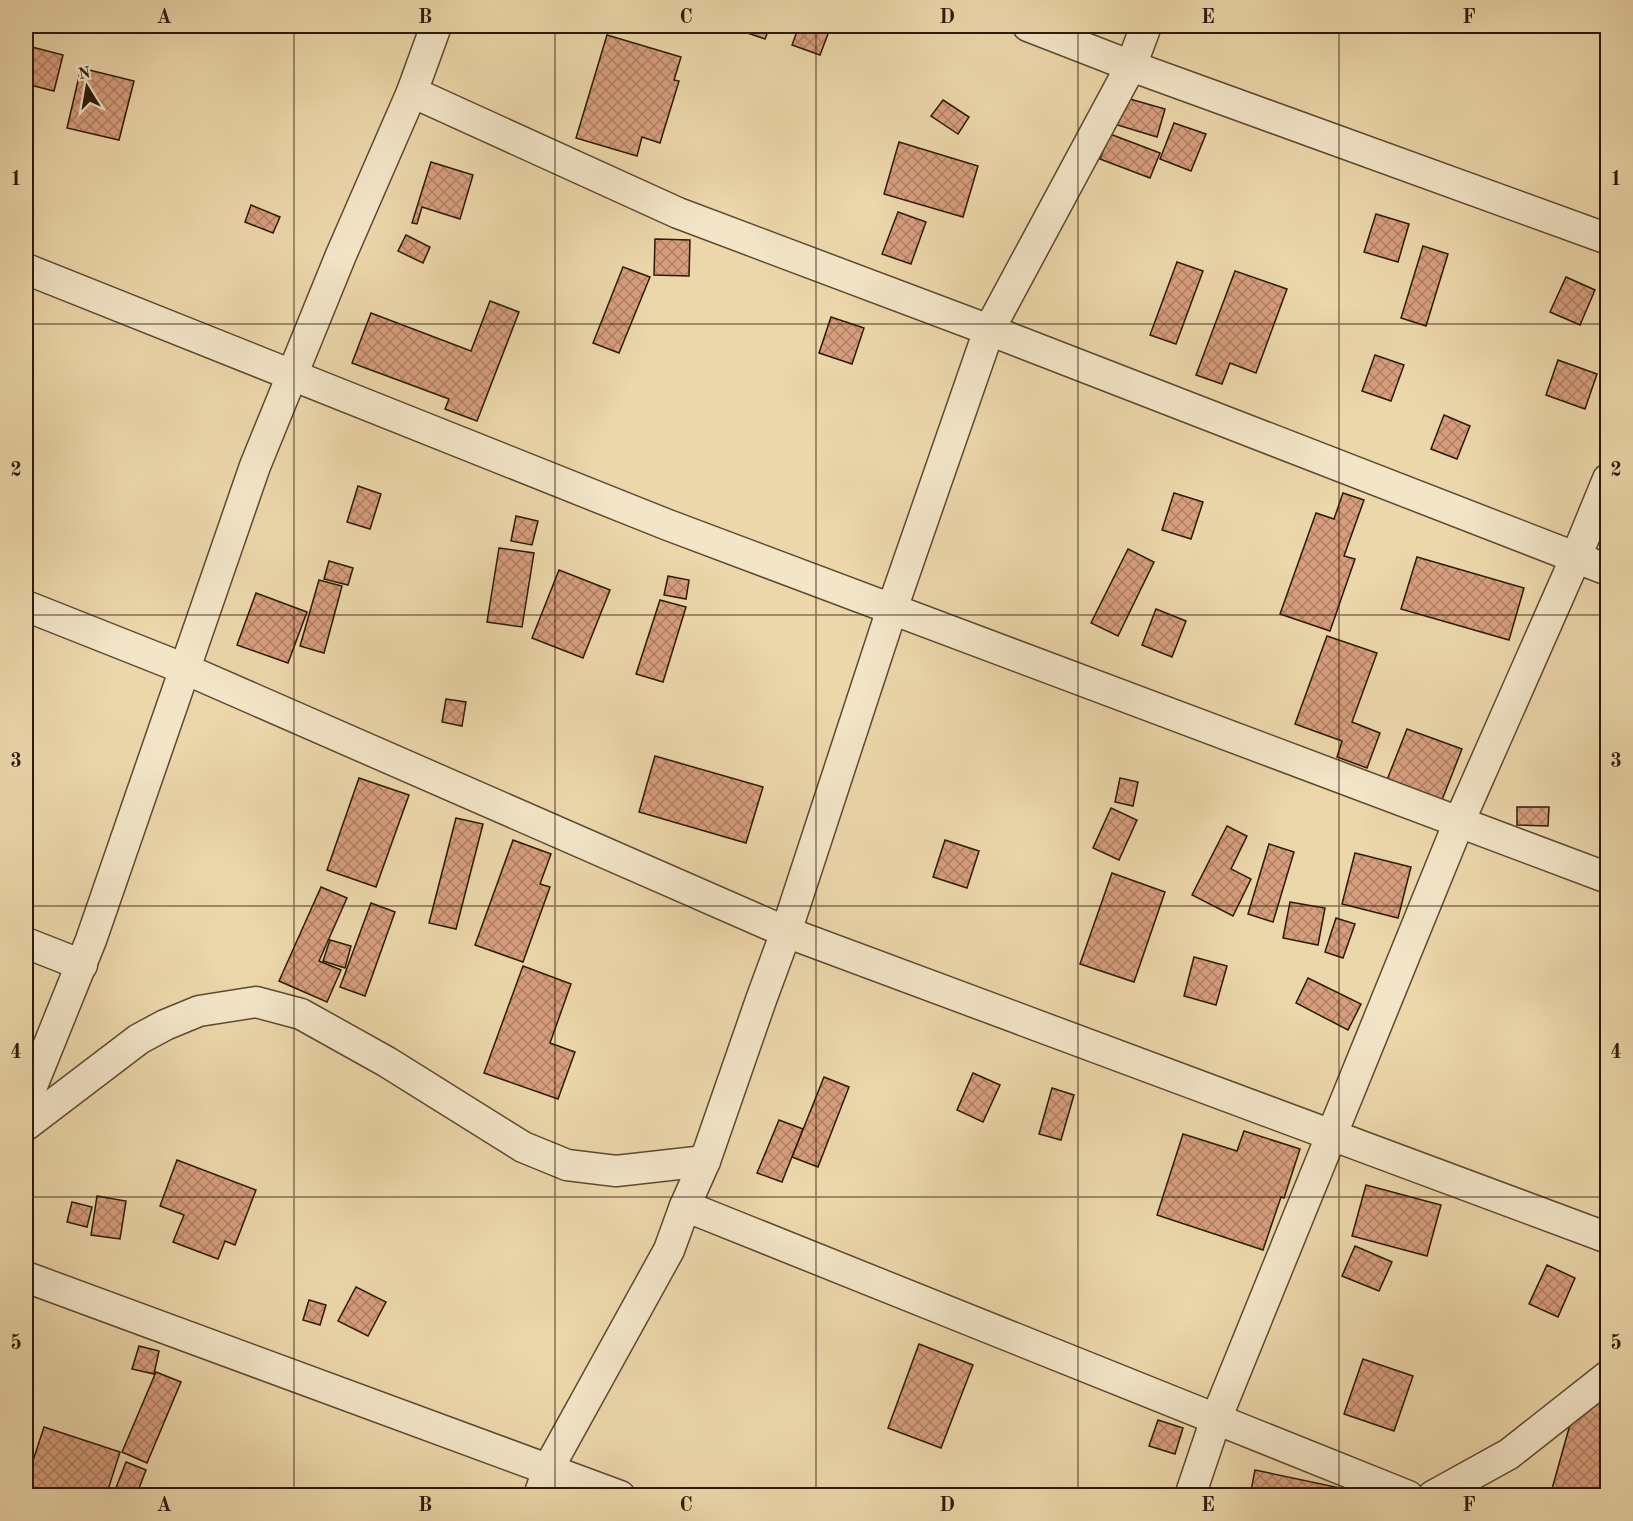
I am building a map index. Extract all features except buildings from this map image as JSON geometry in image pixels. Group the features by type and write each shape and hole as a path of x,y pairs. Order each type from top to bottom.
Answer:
{"street":[{"path":"26,1101 82,965 255,466 341,255 412,92 436,26"},
{"path":"1028,26 1131,66 1608,239"},
{"path":"543,1482 669,1250 705,1161 760,1000 786,932 892,609 989,330 1131,66 1146,26"},
{"path":"412,92 678,213 989,330 1608,570"},
{"path":"26,269 668,525 1608,878"},
{"path":"1190,1496 1216,1419 1460,822 1576,558 1608,479"},
{"path":"26,606 185,669 786,932 1608,1238"},
{"path":"26,943 82,965"},
{"path":"26,1125 140,1039 165,1025 199,1011 256,1002 301,1014 387,1062 523,1147 567,1165 616,1171 705,1161"},
{"path":"685,1206 1408,1496"},
{"path":"26,1277 543,1482 620,1496"},
{"path":"1433,1496 1509,1454 1608,1376"}]}
